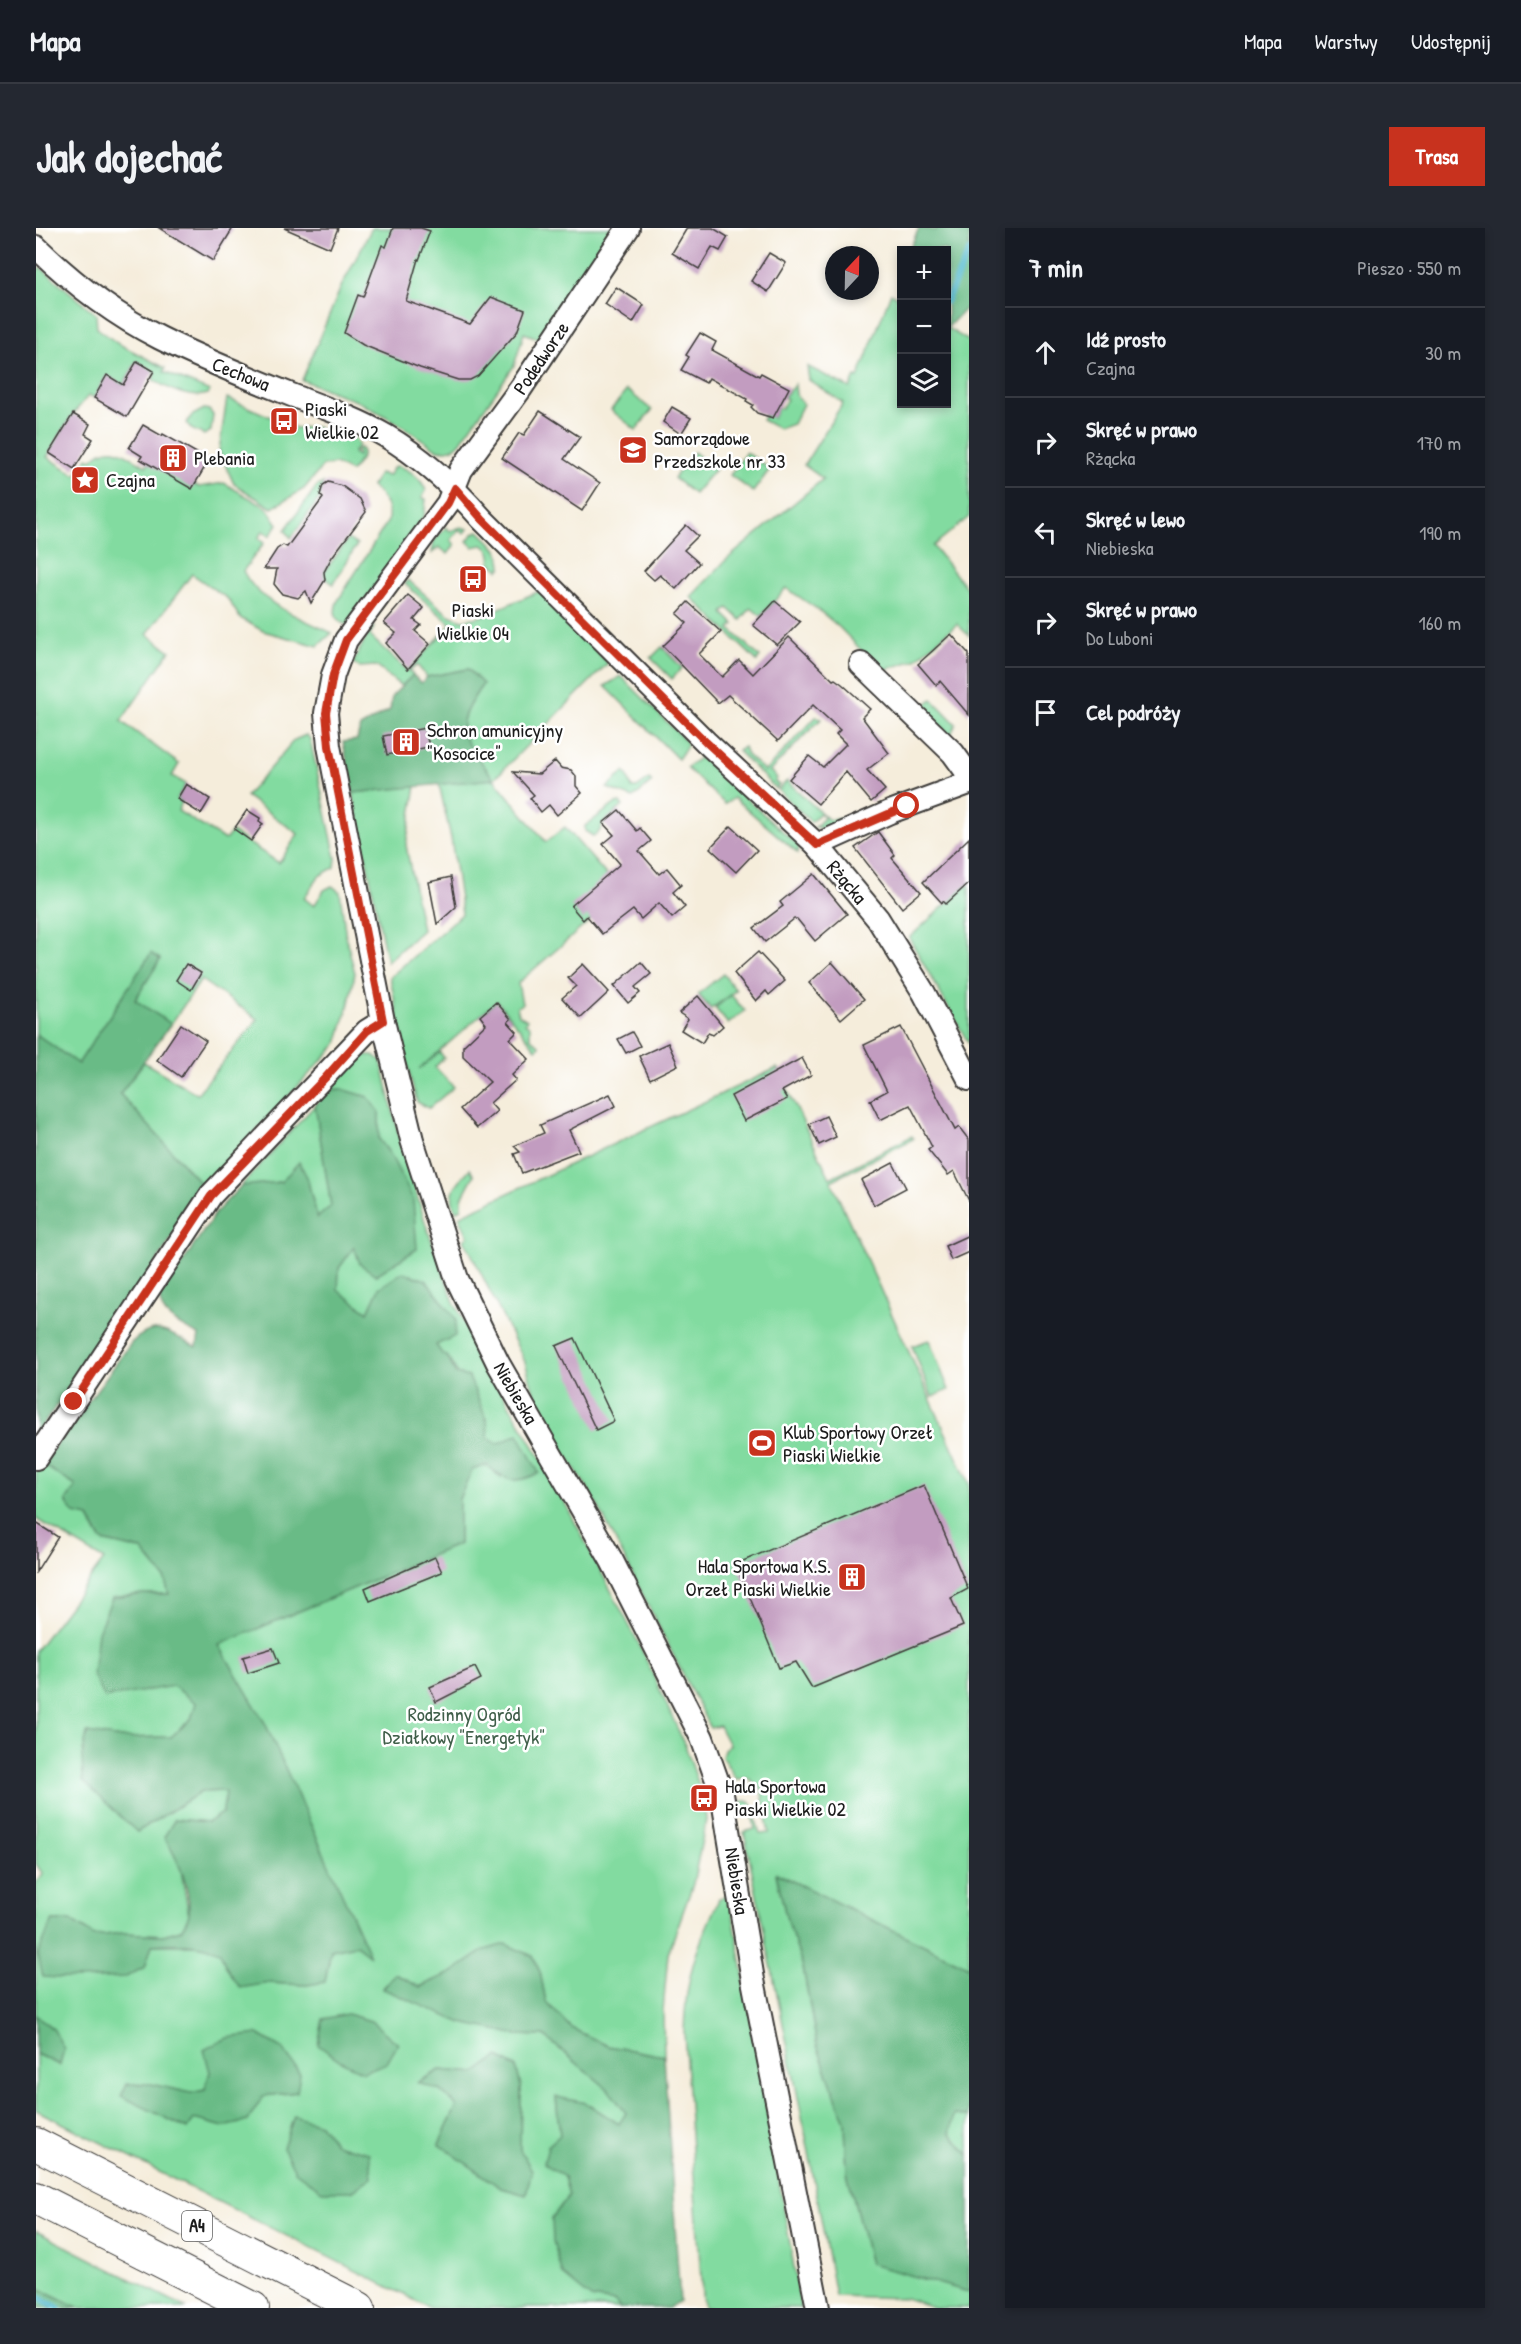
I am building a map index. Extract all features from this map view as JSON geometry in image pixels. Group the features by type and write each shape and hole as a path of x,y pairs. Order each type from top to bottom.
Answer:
{"highway":[{"name":"A4","path":"36,2144 359,2308"},
{"name":"A4","path":"36,2198 253,2308"}],"street":[{"name":"Podedworze","path":"455,488 461,470 521,387 628,228"},
{"name":"Cechowa","path":"36,247 74,281 120,316 198,356 331,410 386,436 422,460 455,488"},
{"name":"Rżącka","path":"455,488 482,519 706,742 817,845 878,920 924,993 969,1079"},
{"name":"Niebieska","path":"455,488 448,503 346,640 333,675 326,713 329,746 383,1021 412,1140 457,1279 498,1363 612,1561 702,1738 722,1794 753,1980 818,2308"},
{"path":"861,664 953,753 969,775"},
{"path":"817,845 890,812 969,783"},
{"path":"36,1458 211,1196 367,1031 383,1021"}],"green space":[{"path":"372,228 617,228 540,339 524,333 514,366 460,443 453,449 438,450 396,422 359,402 302,380 341,287"},
{"path":"919,228 936,230 937,228 969,228 969,305 951,324 951,246 911,246"},
{"path":"40,267 96,314 97,328 117,343 165,368 164,372 210,391 208,394 193,396 173,390 153,380 156,373 137,361 123,385 107,376 94,398 89,395 73,414 47,457 76,475 88,458 92,460 106,450 120,451 146,466 148,463 199,487 224,483 267,508 278,524 270,536 263,531 258,538 264,543 243,571 250,583 270,601 332,633 318,646 263,631 240,618 228,599 192,574 147,634 170,651 121,721 179,764 172,776 186,784 177,799 182,802 178,811 225,840 232,832 279,863 298,834 246,796 294,740 306,735 310,739 336,858 335,867 319,876 304,898 314,906 324,890 332,886 340,892 346,938 355,973 337,1044 204,1187 120,1094 144,1062 197,1094 258,1019 201,980 171,1024 135,1000 160,960 151,954 78,1064 36,1034 36,272"},
{"path":"891,293 897,297 897,408 951,408 951,330 969,341 969,517 933,546 969,591 969,636 957,624 915,660 881,671 840,628 786,588 761,616 751,608 741,620 728,608 723,613 734,624 730,629 760,657 757,661 691,597 726,560 823,479 804,465 843,403 809,380 807,366 850,388 855,377 858,378"},
{"path":"795,384 796,395 803,404 793,424 779,429 762,420 766,414 773,418 778,408 781,409 787,399 784,397"},
{"path":"627,390 652,410 636,430 611,410"},
{"path":"227,398 296,428 317,427 328,435 330,430 354,438 359,445 353,453 358,456 357,450 360,448 362,457 351,472 335,464 323,466 304,489 272,508 234,484 219,451"},
{"path":"204,409 209,410 213,415 211,431 204,435 191,429 187,423 191,416"},
{"path":"694,452 715,469 694,494 674,478"},
{"path":"746,452 770,469 753,492 730,475"},
{"path":"397,466 412,473 424,487 426,491 422,498 426,499 424,516 348,625 344,624 336,617 337,602 388,521 385,501 371,486 380,473 388,476"},
{"path":"323,483 321,496 291,538 285,530 317,486"},
{"path":"446,527 450,531 461,527 468,529 465,533 459,530 451,540 455,545 448,554 439,547 432,553 434,541"},
{"path":"479,531 498,551 502,567 499,570 490,562 491,554 487,548 482,545 473,547 467,541"},
{"path":"348,539 357,545 333,584 322,575"},
{"path":"408,580 449,615 463,620 479,617 540,591 608,663 494,779 546,842 565,827 622,893 518,983 522,1004 517,1007 519,1015 527,1020 525,1023 530,1027 530,1037 540,1046 536,1049 497,1001 419,1069 440,1052 444,1058 435,1067 454,1087 429,1108 417,1102 390,977 462,914 451,838 439,784 493,779 467,743 463,733 465,713 483,684 468,669 427,677 417,665 410,671 413,675 401,686 376,666 359,667 353,663 372,626 374,627 370,636 408,671 451,624 405,584"},
{"path":"662,647 682,668 672,679 651,658"},
{"path":"468,669 483,684 465,713 463,733 467,743 494,779 353,793 343,742 357,740 360,727 390,710 392,696 413,675 421,683 427,677"},
{"path":"621,676 687,742 687,746 678,759 605,686"},
{"path":"932,699 956,724 950,736 922,708"},
{"path":"817,716 821,719 770,771 777,778 775,782 779,785 776,789 738,751 744,747 747,755 765,771"},
{"path":"700,757 799,846 798,853 734,798 725,804 687,768"},
{"path":"624,772 632,788 637,788 649,779 652,782 633,798 607,788"},
{"path":"787,781 829,820 845,818 845,821 825,829 815,827 825,817 820,813 811,822 778,790"},
{"path":"416,786 406,845 422,930 387,962 353,793"},
{"path":"620,803 623,806 603,823 599,832 593,836 585,831 585,826 615,804"},
{"path":"969,883 969,1044 909,938"},
{"path":"151,953 160,959 135,1000 171,1024 120,1094 204,1187 131,1303 36,1434 36,1034 78,1064"},
{"path":"723,974 736,990 711,1009 698,994"},
{"path":"731,995 745,1011 728,1024 715,1008"},
{"name":"Rodzinny Ogród Działkowy \"Energetyk\"","path":"365,1055 373,1055 381,1060 400,1140 426,1225 454,1302 488,1369 546,1467 639,1644 685,1745 704,1800 706,1820 693,1884 668,1954 663,2011 664,2056 608,2046 571,2028 546,2002 540,1972 485,1950 451,1973 419,1987 395,1974 383,1988 518,2035 544,2036 608,2089 627,2114 619,2124 586,2103 556,2098 560,2136 548,2146 564,2177 569,2195 552,2218 591,2298 615,2302 620,2308 430,2308 36,2110 36,2054 59,2065 54,2030 36,2015 36,1883 42,1873 36,1864 36,1650 104,1560 36,1519 36,1473 42,1464 76,1486 93,1527 102,1541 142,1550 164,1577 169,1594 143,1594 112,1598 173,1686 197,1703 191,1719 171,1737 121,1738 87,1733 137,1832 201,1792 225,1791 223,1812 208,1822 175,1819 179,1859 189,1915 181,1930 163,1935 124,1933 94,1936 71,1921 52,1921 145,1967 151,1945 203,1945 220,1952 226,1967 240,1987 269,1983 307,1985 325,1981 331,1950 356,1945 369,1955 265,1723 218,1645 459,1544 459,1499 472,1470 487,1465 501,1478 498,1444 488,1438 487,1421 447,1356 443,1355 379,1288 368,1312 338,1290 339,1268 354,1247 390,1154 379,1139 379,1111 342,1089 328,1090","holes":["498,2057 516,2067 521,2087 520,2150 531,2170 501,2188 439,2144 457,2106 439,2090 418,2082 440,2070 476,2073","210,2072 297,2092 263,2096 224,2127 194,2119 150,2084 191,2093 205,2090"]},
{"name":"Klub Sportowy Orzeł Piaski Wielkie","path":"777,1068 830,1178 912,1136 913,1139 831,1181 969,1484 969,1967 776,1874 786,1916 803,1967 817,2045 845,2122 847,2172 870,2264 969,2292 969,2308 936,2308 905,2298 835,2296 808,2147 744,1832 755,1829 752,1812 740,1814 737,1802 751,1803 760,1834 769,1833 761,1788 748,1778 736,1779 722,1757 724,1749 729,1745 719,1726 710,1728 595,1500 541,1416 525,1362 464,1239 468,1236 459,1216"},
{"path":"342,1089 368,1097 379,1111 379,1139 390,1154 413,1199 417,1249 376,1275 360,1264 354,1247 339,1268 338,1290 368,1312 379,1288 403,1272 426,1280 456,1319 455,1336 436,1345 443,1355 447,1356 456,1374 469,1377 487,1421 488,1438 498,1444 518,1434 539,1473 524,1479 511,1480 487,1465 472,1470 459,1499 459,1544 219,1645 265,1723 370,1956 356,1945 331,1950 325,1982 307,1985 269,1983 240,1988 226,1967 220,1952 195,1945 161,1944 152,1945 145,1967 126,1977 78,1979 43,1977 38,1954 52,1921 71,1921 94,1936 124,1933 163,1935 181,1930 189,1915 189,1903 178,1864 164,1837 175,1819 208,1822 223,1812 225,1791 201,1792 137,1832 83,1781 82,1756 87,1733 121,1738 171,1737 191,1719 196,1703 173,1686 105,1698 93,1675 98,1632 112,1598 143,1594 169,1594 164,1577 142,1550 102,1541 89,1517 74,1514 66,1501 76,1486 42,1464 132,1342 141,1335 150,1331 164,1331 197,1347 199,1335 168,1316 160,1304 160,1297 216,1212 241,1186 281,1182 299,1162 307,1177 317,1218 331,1206 315,1105 328,1090"},
{"path":"315,1105 331,1206 317,1218 307,1177 241,1186"},
{"path":"470,1169 474,1175 462,1198 462,1208 456,1211 452,1198 453,1193"},
{"path":"929,1340 949,1390 932,1397 912,1346"},
{"path":"776,1873 969,1967 969,2116 954,2115 950,2133 969,2155 969,2292 870,2264 847,2172 845,2122 817,2045 803,1967 786,1916"},
{"path":"725,1895 729,1897 731,1903 801,2308 703,2308 684,2033 685,2013 689,1979 698,1949 719,1899"},
{"path":"505,1944 533,1956 540,1972 546,2002 571,2028 608,2046 664,2056 680,2302 668,2308 620,2308 615,2302 591,2298 563,2275 553,2241 552,2218 569,2195 564,2177 544,2163 548,2146 560,2135 556,2097 586,2103 619,2124 626,2113 608,2089 544,2036 518,2035 462,2023 383,1989 395,1974 420,1987 451,1973 485,1950"},
{"path":"347,2014 371,2021 398,2044 387,2063 363,2072 341,2061 318,2045 323,2019"},
{"path":"36,2015 54,2030 64,2049 60,2065 36,2054"},
{"path":"258,2034 283,2049 300,2074 297,2092 263,2096 248,2121 224,2127 194,2119 188,2129 121,2096 127,2084 150,2084 191,2093 205,2090 210,2072 204,2050 227,2038"},
{"path":"498,2057 516,2067 521,2086 520,2150 532,2170 526,2195 501,2188 439,2144 457,2106 439,2090 418,2083 440,2070 476,2073"},
{"path":"954,2115 969,2116 969,2155 950,2134"},
{"path":"294,2116 320,2124 335,2144 369,2153 372,2177 352,2191 322,2191 295,2171 283,2148"},
{"path":"36,2231 187,2308 79,2308 36,2287"},
{"path":"36,2287 79,2308 36,2308"}],"building":[{"path":"159,228 233,228 213,261"},
{"path":"284,228 338,228 330,248"},
{"path":"393,228 421,228 430,231 418,259 406,301 470,324 491,297 525,310 517,332 478,376 470,380 458,380 420,368 363,345 344,333 358,295 363,297 382,245 386,247"},
{"path":"687,228 713,228 728,237 720,251 712,247 699,269 672,253"},
{"path":"769,253 786,263 768,292 751,281"},
{"path":"616,287 644,305 633,323 605,304"},
{"path":"700,333 716,342 712,350 759,376 761,373 789,388 773,418 757,413 751,407 753,405 746,401 747,399 709,378 706,383 681,370 689,357 686,355"},
{"path":"137,361 154,371 127,417 94,398 107,375 123,385"},
{"path":"672,407 691,418 681,434 663,422"},
{"path":"540,411 580,437 564,459 600,483 582,511 502,458 519,433 524,435"},
{"path":"73,414 90,424 85,434 93,439 74,469 49,453"},
{"name":"Plebania","path":"143,425 209,460 192,489 140,459 142,456 129,448"},
{"path":"328,482 342,486 360,499 366,512 332,557 324,572 325,580 311,603 306,591 298,598 282,594 274,584 277,569 264,569 277,549 283,545 287,547 323,498 320,495 323,485"},
{"path":"686,525 698,536 684,550 699,563 676,589 660,575 654,580 644,571"},
{"path":"408,595 424,608 414,620 421,625 415,631 430,644 408,669 386,643 396,633 384,623"},
{"path":"775,601 800,622 777,645 753,625"},
{"path":"688,602 721,632 699,654 722,677 739,660 753,674 789,637 833,680 842,684 870,709 862,717 889,753 867,770 885,790 871,802 846,772 818,804 789,779 809,756 823,767 846,744 836,734 840,730 813,705 778,741 728,695 718,703 663,646 687,623 677,614"},
{"path":"951,634 969,654 969,715 940,681 936,685 918,664"},
{"name":"Schron amunicyjny \"Kosocice\"","path":"425,728 429,747 387,755 383,736"},
{"path":"555,761 561,768 571,770 576,776 576,786 582,793 557,815 549,805 541,812 530,798 534,795 513,772 539,774"},
{"path":"186,784 210,799 201,814 177,799"},
{"path":"247,810 260,818 259,821 263,824 251,841 234,829"},
{"path":"619,810 637,831 640,828 651,841 639,851 659,874 667,868 681,885 673,892 685,907 672,918 659,903 641,919 633,910 602,934 587,916 583,920 571,906 620,864 603,844 614,835 603,823"},
{"path":"731,826 757,850 736,872 710,848"},
{"path":"878,832 895,855 892,858 921,892 902,908 855,848"},
{"path":"969,838 969,883 946,904 943,901 942,903 923,882"},
{"path":"814,874 847,914 815,941 797,919 794,919 765,942 754,928 783,906 780,902"},
{"path":"451,877 456,907 437,924 429,882"},
{"path":"758,952 785,981 769,995 766,991 756,1001 734,973"},
{"path":"641,962 651,974 635,987 640,993 628,1003 614,986"},
{"path":"832,962 864,999 841,1019 809,983"},
{"path":"186,964 201,973 191,990 176,980"},
{"path":"583,964 609,992 581,1018 562,998 576,986 568,978"},
{"path":"698,996 723,1026 713,1035 708,1033 702,1043 681,1030 688,1019 679,1013"},
{"path":"496,1002 511,1019 508,1022 517,1032 510,1039 529,1059 512,1075 516,1080 490,1103 497,1111 477,1128 460,1109 490,1082 463,1056 463,1046 486,1024 480,1016"},
{"path":"181,1024 206,1041 181,1077 157,1060"},
{"path":"901,1027 955,1130 959,1127 969,1140 969,1201 954,1171 948,1175 928,1150 932,1147 910,1105 880,1120 870,1100 887,1091 864,1045"},
{"path":"632,1032 640,1046 626,1053 618,1039"},
{"path":"668,1043 678,1065 650,1079 639,1056"},
{"path":"802,1058 811,1075 782,1091 787,1099 744,1121 731,1096"},
{"path":"610,1094 616,1106 569,1130 579,1151 522,1173 514,1154 520,1152 514,1146 544,1133 540,1125"},
{"path":"826,1116 836,1137 819,1145 809,1124"},
{"path":"893,1163 906,1188 874,1205 861,1180"},
{"path":"969,1235 969,1252 951,1260 945,1246"},
{"path":"575,1338 614,1421 596,1430 556,1346"},
{"name":"Hala Sportowa K.S. Orzeł Piaski Wielkie","path":"924,1485 968,1589 951,1598 963,1626 812,1688 796,1662 779,1668 736,1564"},
{"path":"36,1523 58,1537 36,1572"},
{"path":"435,1557 442,1572 370,1601 365,1588"},
{"path":"273,1648 279,1663 248,1673 243,1657"},
{"path":"475,1667 481,1679 436,1702 430,1687"}],"waterway":[{"path":"947,300 969,251"},
{"path":"36,2296 59,2308"}],"place":[{"name":"Piaski Wielkie 02","path":"284,421"},
{"name":"Samorządowe Przedszkole nr 33","path":"633,450"},
{"name":"Plebania","path":"173,458"},
{"name":"Czajna","path":"85,480"},
{"name":"Piaski Wielkie 04","path":"473,579"},
{"name":"Schron amunicyjny \"Kosocice\"","path":"406,742"},
{"name":"Klub Sportowy Orzeł Piaski Wielkie","path":"762,1443"},
{"name":"Hala Sportowa K.S. Orzeł Piaski Wielkie","path":"852,1577"},
{"name":"Hala Sportowa Piaski Wielkie 02","path":"704,1798"}],"route":[{"path":"74,1402 211,1196 367,1031 383,1021 329,746 326,713 333,675 346,640 448,503 455,488 482,519 706,742 817,845 907,806"}]}
